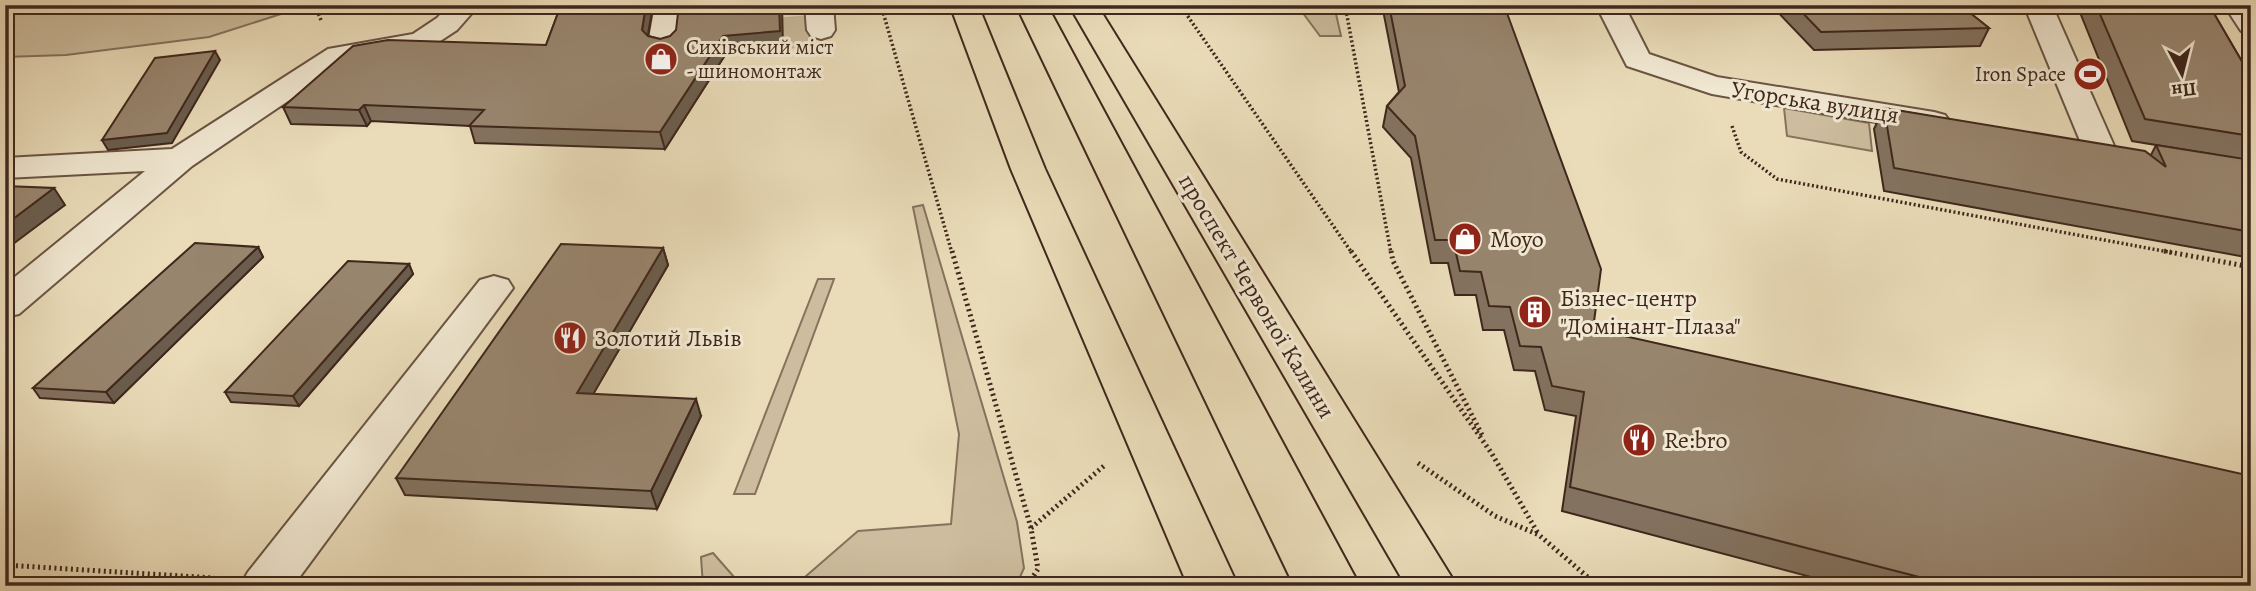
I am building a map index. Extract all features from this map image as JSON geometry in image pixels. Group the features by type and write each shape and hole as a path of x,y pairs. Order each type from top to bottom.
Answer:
{"main road":[{"path":"964,5 1028,169 1213,586"},
{"name":"проспект Червоної Калини","path":"1083,5 1432,586"}],"lane":[{"path":"5,305 180,159 338,55 421,41 447,24 466,5"},
{"path":"663,44 669,5"},
{"name":"Угорська вулиця","path":"1610,5 1637,60 1712,85 1966,127"},
{"path":"2038,5 2112,151 2059,142"},
{"path":"2238,5 2251,25"},
{"path":"5,168 180,159"},
{"path":"266,584 494,288"}],"path":[{"path":"881,5 1031,528 1038,569 1027,586"},
{"path":"1180,5 1492,454"},
{"path":"1345,5 1392,261 1492,454 1539,536"},
{"path":"1733,139 1744,159 1777,179 2251,267"},
{"path":"1031,528 1145,431"},
{"path":"1409,458 1495,516 1539,536 1598,586"},
{"path":"5,565 266,584"}],"shaded area":[{"path":"5,5 309,5 209,37 66,55 5,57"},
{"path":"1297,5 1334,5 1341,36 1320,36"},
{"path":"1784,108 1869,123 1872,151 1787,136"},
{"path":"923,205 1017,522 1024,568 1016,586 703,586 701,557 713,553 741,585 798,583 858,531 951,524 959,434 913,207"},
{"path":"818,279 834,279 755,494 734,494"}],"building":[{"path":"561,5 646,5 642,30 648,36 660,39 670,36 676,30 679,5 779,5 780,31 723,36 660,132 469,126 484,110 364,105 359,110 283,107 353,46 388,40 546,45"},
{"name":"Бізнес-центр \"Домінант-Плаза\"","path":"1389,5 1504,5 1601,269 1593,329 2251,476 2251,586 1954,586 1570,487 1584,392 1552,386 1541,347 1520,346 1510,307 1489,306 1481,272 1460,271 1453,240 1435,240 1415,136 1387,106 1405,86"},
{"path":"1795,5 1960,5 1989,28 1821,32"},
{"path":"2096,5 2209,5 2251,77 2251,136 2145,119"},
{"path":"215,51 167,133 102,140 155,58"},
{"path":"1884,108 2145,151 2166,167 2156,145 2251,160 2251,232 1894,168"},
{"path":"5,186 54,188 5,225"},
{"path":"195,243 258,247 106,392 33,388"},
{"name":"Золотий Львів","path":"561,244 663,248 577,393 696,399 651,491 396,478"},
{"path":"348,261 409,264 293,396 225,392"}],"tunnel":[{"path":"729,38 821,30"}],"tram line":[{"path":"1015,5 1293,586"},
{"path":"1048,5 1361,586"}],"place":[{"name":"Сихівський міст - шиномонтаж","path":"661,59"},
{"name":"Iron Space","path":"2090,74"},
{"name":"Moyo","path":"1465,239"},
{"name":"Бізнес-центр \"Домінант-Плаза\"","path":"1535,312"},
{"name":"Золотий Львів","path":"570,338"},
{"name":"Re:bro","path":"1639,440"}]}
